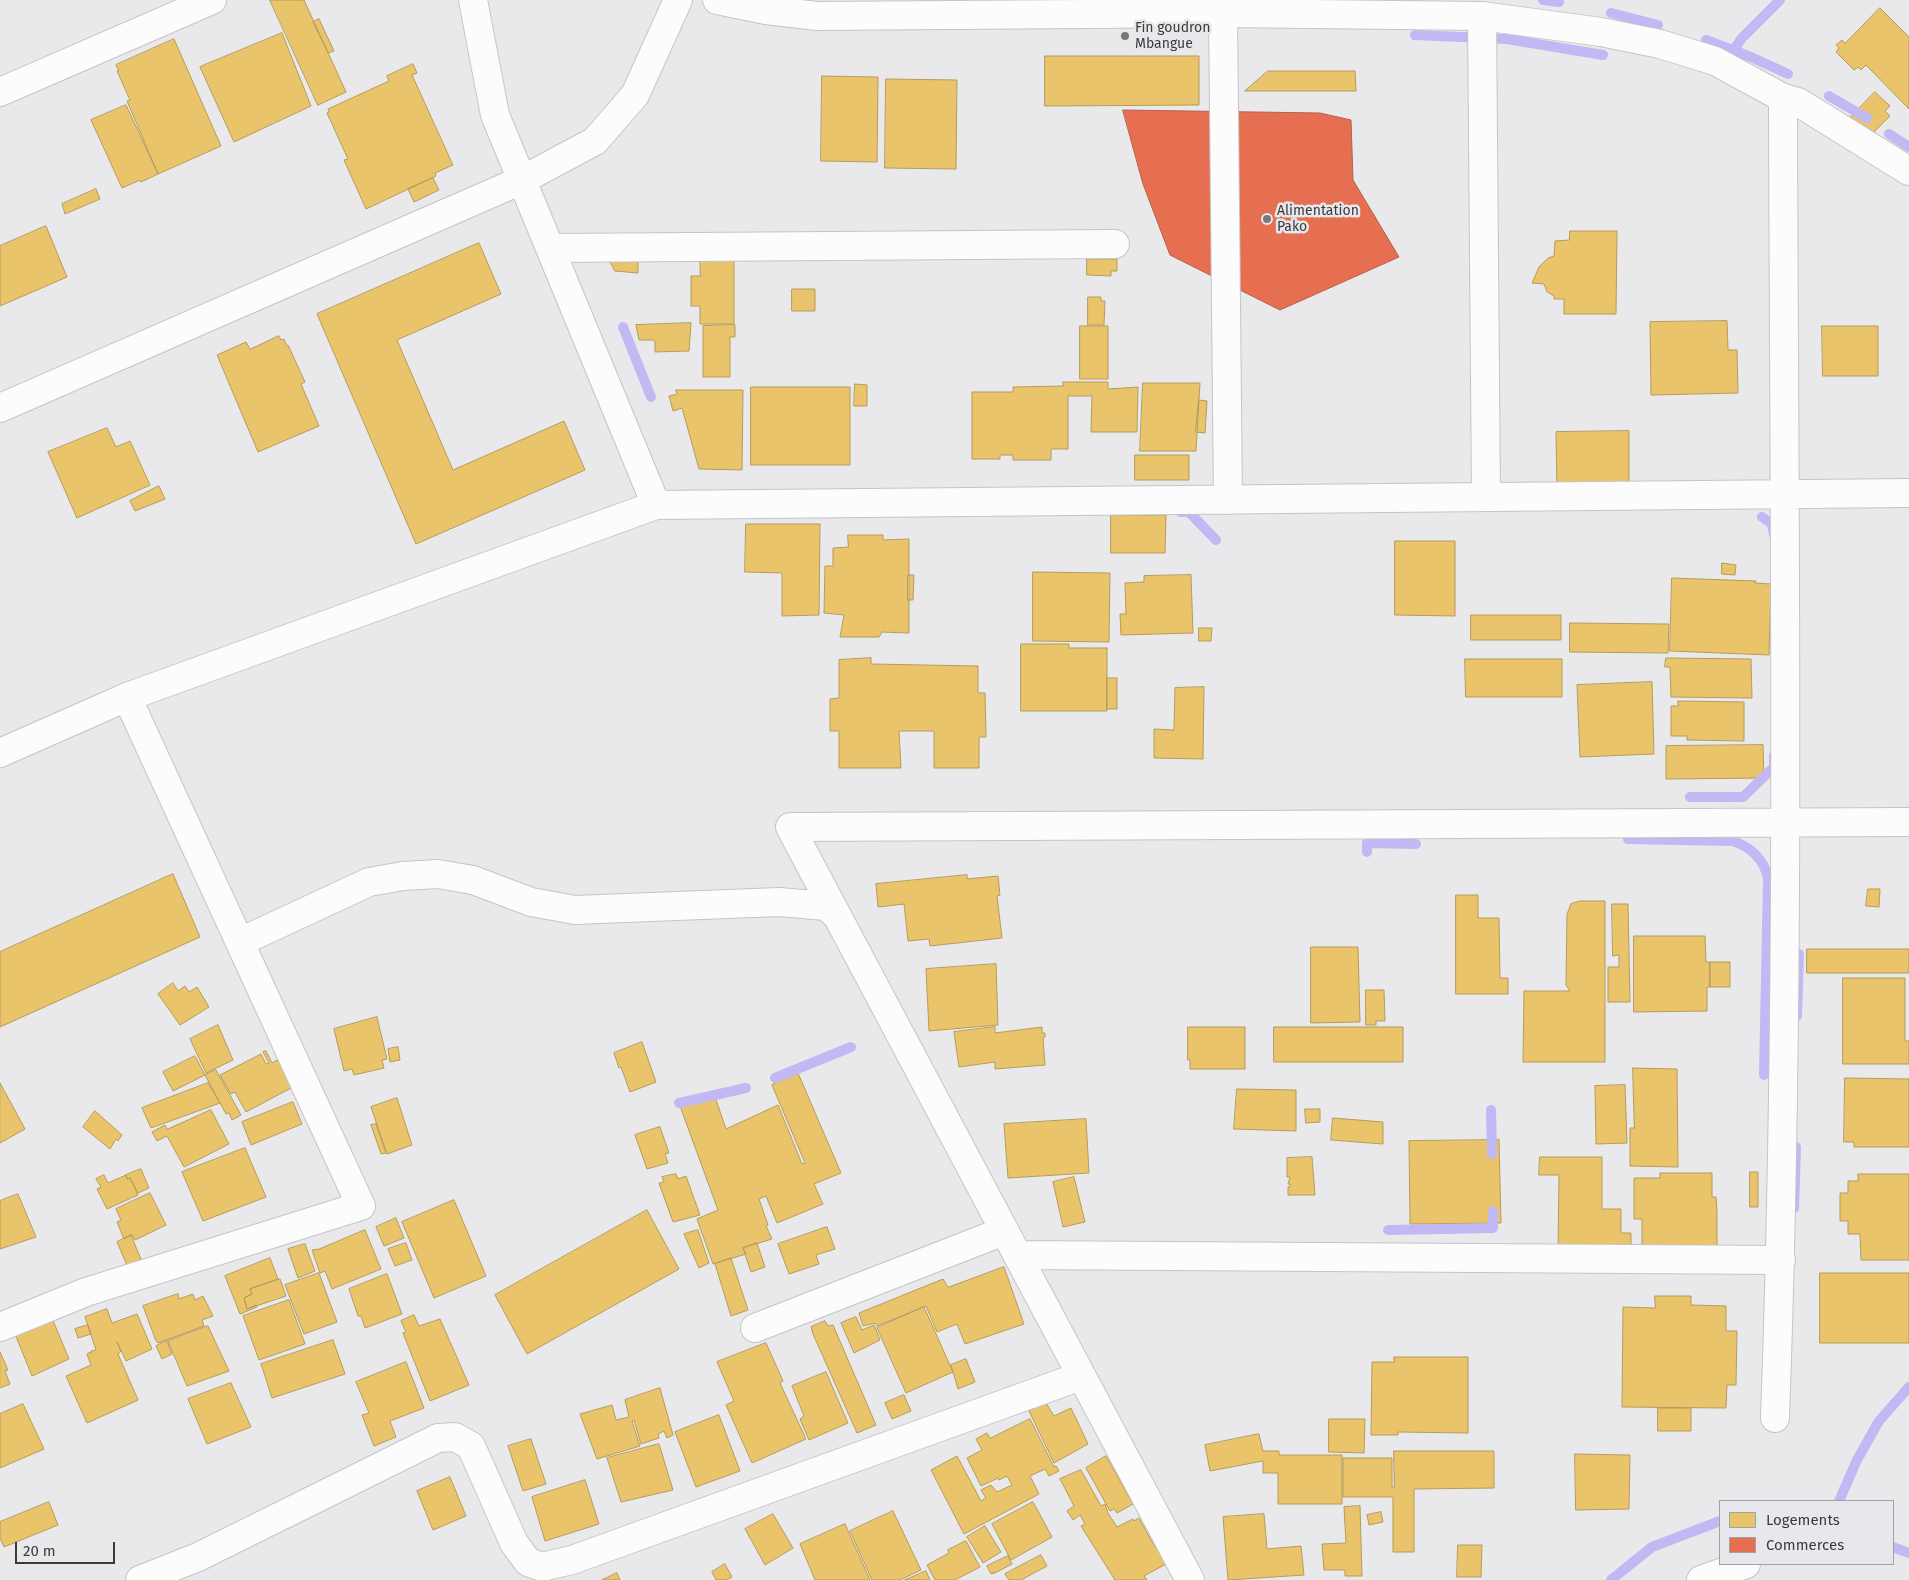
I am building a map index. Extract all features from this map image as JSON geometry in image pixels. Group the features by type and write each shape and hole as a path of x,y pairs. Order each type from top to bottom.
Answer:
{"street":[{"path":"0,92 212,0"},
{"path":"473,0 495,115 656,505"},
{"path":"0,408 522,180 595,142 635,95 678,0"},
{"path":"717,0 766,10 817,16 1223,13 1482,16 1601,32 1660,44 1715,61 1783,98 1798,102 1909,171"},
{"path":"1223,13 1228,500"},
{"path":"1482,16 1486,497"},
{"path":"1775,1418 1781,1260 1786,822 1783,98"},
{"path":"550,248 1114,244"},
{"path":"0,753 127,697 656,505 1909,493"},
{"path":"0,1327 86,1292 361,1206 127,697"},
{"path":"1190,1580 790,827 1909,822"},
{"path":"240,942 368,882 429,874 473,880 531,902 575,910 779,902 826,906 837,916"},
{"path":"755,1328 1004,1231"},
{"path":"1017,1255 1781,1260"},
{"path":"140,1580 198,1557 438,1438 455,1437 471,1446 514,1543 528,1562 542,1567 572,1560 1081,1376"},
{"path":"1701,1580 1743,1565"}],"building: Logements":[{"path":"270,0 304,0 346,92 318,105"},
{"path":"1880,8 1909,37 1909,109 1866,65 1861,70 1858,67 1854,70 1836,52 1839,48 1836,45 1842,40 1845,43"},
{"path":"319,19 334,51 328,53 313,22"},
{"path":"282,33 311,106 234,142 200,67"},
{"path":"174,39 221,146 158,174 127,101 130,100 116,65"},
{"path":"1045,56 1199,56 1199,105 1045,106"},
{"path":"413,64 417,73 412,75 453,165 435,173 436,176 366,209 344,160 348,159 327,113 329,112 328,109 389,81 387,76"},
{"path":"1268,71 1355,71 1356,91 1245,91"},
{"path":"822,76 878,77 877,162 821,161"},
{"path":"886,79 957,80 956,169 885,168"},
{"path":"1875,92 1890,106 1885,111 1890,116 1872,134 1845,123"},
{"path":"126,105 158,174 122,188 91,120"},
{"path":"433,178 439,190 414,202 408,189"},
{"path":"96,189 100,199 65,214 62,204"},
{"path":"46,226 67,277 0,306 0,246"},
{"path":"1570,231 1617,231 1616,314 1564,314 1564,299 1554,299 1554,296 1547,292 1544,284 1532,283 1539,267 1548,258 1554,256 1555,241 1569,240"},
{"path":"479,243 501,294 397,340 453,470 564,421 585,470 416,544 317,314"},
{"path":"607,255 638,256 638,273 615,271"},
{"path":"700,255 734,260 734,324 700,324 700,306 691,306 691,276 700,276"},
{"path":"1087,259 1117,259 1117,271 1111,271 1111,276 1087,275"},
{"path":"792,289 815,289 815,311 792,311"},
{"path":"1088,297 1101,297 1101,301 1105,301 1104,325 1088,325"},
{"path":"1727,321 1728,350 1737,350 1738,393 1651,395 1650,322"},
{"path":"691,323 689,351 655,352 655,342 653,340 639,340 636,325"},
{"path":"735,325 735,337 730,337 730,377 703,377 703,326"},
{"path":"1080,326 1108,326 1108,379 1080,379"},
{"path":"1822,326 1878,326 1878,376 1823,376"},
{"path":"279,336 288,345 305,382 301,384 319,426 258,452 217,355 246,342 250,349"},
{"path":"1063,382 1108,382 1108,389 1138,387 1137,432 1091,432 1092,396 1068,396 1068,449 1051,449 1051,460 1013,460 1013,455 1000,455 1000,459 972,459 972,392 1013,392 1013,387 1063,386"},
{"path":"1143,383 1200,383 1196,451 1140,451"},
{"path":"855,384 867,385 867,406 854,406"},
{"path":"751,387 850,387 850,465 751,465"},
{"path":"676,390 743,390 742,470 699,469 682,408 673,411 669,396 677,394"},
{"path":"1199,400 1207,401 1205,433 1196,432"},
{"path":"107,428 116,447 130,441 150,485 77,518 48,452"},
{"path":"1629,431 1629,484 1557,491 1556,432"},
{"path":"1135,455 1189,455 1189,480 1135,480"},
{"path":"159,486 165,499 135,511 130,501"},
{"path":"1111,515 1166,515 1165,553 1111,553"},
{"path":"746,524 820,524 819,615 782,616 782,573 745,572"},
{"path":"848,535 883,535 883,540 909,539 909,633 882,632 879,637 840,637 844,615 824,613 825,566 833,566 833,548 848,547"},
{"path":"1395,541 1455,541 1455,616 1395,615"},
{"path":"1722,563 1736,565 1735,575 1722,574"},
{"path":"1033,572 1110,573 1109,642 1033,641"},
{"path":"908,575 914,575 913,600 908,600"},
{"path":"1191,575 1193,633 1121,635 1120,614 1126,614 1125,583 1144,582 1144,576"},
{"path":"1672,578 1756,581 1755,583 1771,584 1769,655 1670,651"},
{"path":"1471,615 1561,615 1561,640 1471,640"},
{"path":"1570,623 1669,624 1668,653 1570,652"},
{"path":"1199,628 1212,628 1211,641 1199,641"},
{"path":"1021,644 1069,644 1069,648 1107,648 1107,711 1021,711"},
{"path":"871,658 871,664 978,666 978,693 985,693 986,737 979,737 979,768 934,768 934,731 899,731 901,768 839,768 839,731 830,731 830,699 839,698 839,660"},
{"path":"1666,658 1751,659 1752,698 1671,697 1670,667 1665,667"},
{"path":"1465,659 1562,659 1562,697 1466,697"},
{"path":"1107,678 1117,678 1117,709 1107,709"},
{"path":"1652,682 1654,754 1580,757 1577,685"},
{"path":"1204,687 1203,759 1154,758 1154,729 1174,730 1175,688"},
{"path":"1678,701 1744,702 1744,741 1687,740 1687,736 1671,736 1671,706 1678,706"},
{"path":"1763,745 1764,778 1666,779 1666,746"},
{"path":"173,874 200,937 0,1027 0,952"},
{"path":"967,875 967,879 998,876 1000,895 997,896 1002,938 930,946 929,939 908,941 904,904 878,907 876,884"},
{"path":"1868,889 1880,889 1879,907 1866,906"},
{"path":"1456,895 1478,895 1478,918 1499,918 1500,978 1508,978 1508,994 1456,994"},
{"path":"1580,901 1605,901 1605,1062 1523,1062 1524,991 1570,991 1566,985 1567,914 1571,904"},
{"path":"1612,904 1628,904 1630,1002 1608,1002 1608,967 1619,967 1619,955 1613,956"},
{"path":"1634,936 1705,936 1706,962 1710,962 1710,987 1707,987 1707,1011 1634,1012"},
{"path":"1311,947 1358,947 1360,1022 1311,1023"},
{"path":"1807,949 1909,949 1909,973 1807,973"},
{"path":"1710,962 1730,962 1730,987 1710,987"},
{"path":"996,964 998,1025 929,1031 926,969"},
{"path":"1843,978 1905,978 1905,1041 1909,1041 1909,1064 1843,1064"},
{"path":"173,983 178,991 185,986 189,992 197,987 209,1007 180,1025 158,994"},
{"path":"1366,990 1384,990 1385,1021 1376,1021 1376,1025 1366,1025"},
{"path":"377,1017 387,1059 382,1060 384,1068 354,1075 352,1069 344,1071 334,1029"},
{"path":"218,1025 233,1060 206,1073 190,1039"},
{"path":"995,1027 995,1033 1042,1027 1042,1033 1045,1033 1043,1038 1045,1065 995,1069 995,1062 959,1067 954,1032"},
{"path":"1188,1027 1245,1027 1245,1069 1190,1069 1190,1060 1188,1060"},
{"path":"1274,1027 1403,1027 1403,1062 1274,1062"},
{"path":"642,1042 656,1082 630,1092 614,1053"},
{"path":"398,1047 400,1060 390,1062 388,1049"},
{"path":"266,1051 272,1063 277,1060 279,1062 293,1087 246,1112 235,1092 231,1094 220,1075 261,1054 266,1064 269,1063 263,1052"},
{"path":"195,1056 205,1075 173,1091 163,1072"},
{"path":"1633,1068 1677,1069 1678,1167 1630,1166 1630,1128 1634,1128"},
{"path":"216,1070 241,1115 232,1120 229,1113 226,1114 205,1075"},
{"path":"798,1073 841,1173 814,1184 823,1204 777,1223 766,1196 759,1199 768,1225 766,1226 772,1239 743,1248 746,1254 713,1264 697,1219 718,1210 680,1106 714,1094 726,1129 778,1105 802,1164 805,1163 772,1085"},
{"path":"1845,1078 1909,1079 1909,1147 1854,1147 1854,1142 1844,1142"},
{"path":"0,1083 25,1129 0,1143"},
{"path":"208,1083 220,1103 151,1128 142,1108"},
{"path":"1625,1085 1627,1143 1596,1144 1595,1086"},
{"path":"1237,1089 1296,1090 1296,1131 1234,1129"},
{"path":"397,1098 412,1145 387,1154 371,1107"},
{"path":"293,1102 302,1124 251,1145 242,1122"},
{"path":"1305,1109 1320,1109 1320,1122 1306,1123"},
{"path":"211,1110 229,1144 184,1167 167,1136 157,1141 152,1132 165,1125 167,1129"},
{"path":"95,1111 122,1135 118,1141 116,1139 110,1149 83,1127"},
{"path":"1333,1118 1383,1122 1383,1144 1331,1140"},
{"path":"1086,1119 1089,1173 1008,1178 1004,1124"},
{"path":"376,1124 386,1153 381,1154 371,1125"},
{"path":"660,1127 669,1153 665,1154 668,1163 647,1169 635,1135"},
{"path":"1499,1140 1501,1223 1410,1224 1409,1141"},
{"path":"245,1148 266,1197 203,1221 182,1172"},
{"path":"1312,1157 1315,1195 1288,1195 1290,1177 1287,1177 1287,1158"},
{"path":"1540,1157 1602,1157 1602,1209 1621,1209 1621,1233 1631,1233 1631,1253 1558,1252 1559,1175 1539,1175"},
{"path":"141,1169 149,1188 138,1193 130,1178 127,1179 126,1175"},
{"path":"1750,1172 1758,1172 1758,1207 1750,1207"},
{"path":"1660,1173 1712,1173 1712,1197 1716,1197 1717,1212 1717,1250 1642,1249 1642,1219 1634,1219 1634,1178 1660,1178"},
{"path":"676,1174 678,1179 686,1176 700,1215 673,1222 659,1183 664,1182 662,1177"},
{"path":"1858,1174 1909,1174 1909,1260 1861,1260 1860,1234 1848,1234 1848,1221 1840,1221 1840,1193 1848,1193 1848,1181 1858,1181"},
{"path":"104,1175 108,1183 126,1175 127,1179 130,1178 138,1195 107,1209 97,1189 101,1187 96,1179"},
{"path":"1074,1177 1085,1222 1063,1227 1053,1182"},
{"path":"150,1193 166,1225 135,1240 132,1235 124,1239 117,1222 121,1220 116,1209"},
{"path":"18,1194 36,1237 0,1249 0,1201"},
{"path":"454,1200 486,1276 434,1298 402,1222"},
{"path":"647,1210 679,1269 527,1354 495,1295"},
{"path":"396,1218 404,1238 384,1246 376,1227"},
{"path":"827,1227 835,1249 816,1255 819,1264 789,1274 778,1244"},
{"path":"365,1230 381,1269 332,1289 325,1271 320,1273 312,1250 319,1249"},
{"path":"698,1230 709,1263 699,1268 684,1234"},
{"path":"131,1235 143,1264 129,1270 117,1242"},
{"path":"406,1243 412,1260 395,1266 388,1249"},
{"path":"757,1243 765,1267 751,1272 743,1248"},
{"path":"305,1244 315,1271 298,1278 288,1249"},
{"path":"270,1258 278,1279 250,1289 252,1294 244,1298 247,1309 256,1305 257,1307 240,1314 225,1276"},
{"path":"731,1258 748,1310 731,1316 715,1264"},
{"path":"1004,1267 1024,1324 965,1344 957,1324 937,1332 926,1306 877,1326 875,1323 863,1326 859,1313 943,1279 948,1287"},
{"path":"319,1273 337,1322 304,1334 285,1285"},
{"path":"1820,1273 1909,1273 1909,1343 1820,1343"},
{"path":"387,1274 402,1314 365,1328 361,1316 358,1316 349,1289"},
{"path":"280,1279 286,1296 247,1309 244,1298 252,1294 250,1289"},
{"path":"178,1294 179,1299 193,1294 195,1300 203,1296 213,1316 202,1320 204,1326 158,1343 143,1306"},
{"path":"1655,1296 1691,1296 1691,1305 1726,1306 1726,1331 1737,1331 1736,1385 1727,1385 1726,1408 1622,1407 1623,1307 1655,1308"},
{"path":"289,1300 305,1344 259,1360 243,1316"},
{"path":"924,1307 953,1372 906,1393 877,1328"},
{"path":"107,1309 112,1323 137,1314 152,1349 126,1361 117,1342 121,1351 118,1354 138,1400 87,1423 66,1376 91,1365 87,1354 90,1352 91,1354 91,1351 96,1350 85,1317"},
{"path":"414,1315 419,1326 440,1319 469,1385 430,1401 403,1333 406,1332 401,1321"},
{"path":"856,1317 862,1330 874,1325 880,1340 854,1353 841,1323"},
{"path":"52,1318 69,1359 32,1376 15,1334"},
{"path":"825,1321 828,1326 833,1325 876,1425 857,1433 811,1327"},
{"path":"88,1325 91,1334 78,1338 75,1329"},
{"path":"208,1326 229,1371 187,1386 168,1341"},
{"path":"333,1340 345,1374 272,1398 261,1364"},
{"path":"167,1341 172,1354 162,1359 156,1346"},
{"path":"766,1343 783,1381 780,1383 806,1439 752,1463 726,1405 734,1401 717,1362"},
{"path":"0,1352 8,1370 5,1371 10,1384 0,1388"},
{"path":"1394,1357 1468,1357 1468,1433 1398,1432 1398,1435 1371,1435 1372,1362 1394,1362"},
{"path":"966,1359 975,1382 958,1389 951,1365"},
{"path":"406,1362 424,1408 390,1421 396,1437 374,1446 362,1415 369,1413 356,1382"},
{"path":"826,1372 848,1423 809,1440 800,1419 804,1416 792,1386"},
{"path":"231,1383 251,1427 207,1444 188,1399"},
{"path":"660,1388 673,1435 667,1438 664,1431 658,1434 659,1438 641,1444 634,1420 632,1421 640,1446 597,1459 580,1414 612,1405 616,1420 629,1417 625,1400"},
{"path":"904,1395 911,1411 892,1419 885,1403"},
{"path":"1046,1403 1054,1416 1071,1408 1088,1444 1054,1463 1029,1411"},
{"path":"23,1404 44,1449 0,1468 0,1414"},
{"path":"1658,1408 1691,1408 1691,1431 1658,1431"},
{"path":"719,1415 740,1471 696,1487 675,1432"},
{"path":"1030,1419 1054,1467 1056,1466 1059,1471 1049,1476 1045,1469 1030,1476 1039,1494 964,1534 931,1470 957,1456 981,1501 986,1498 981,1490 991,1485 997,1492 1012,1485 1007,1476 981,1486 967,1458 982,1450 976,1439 987,1433 990,1438"},
{"path":"1329,1419 1365,1419 1364,1453 1329,1452"},
{"path":"1259,1434 1263,1451 1279,1451 1279,1455 1342,1455 1342,1504 1278,1504 1278,1473 1263,1473 1263,1461 1210,1471 1205,1445"},
{"path":"531,1439 546,1484 523,1491 508,1446"},
{"path":"659,1444 673,1490 621,1502 607,1458"},
{"path":"1394,1451 1494,1451 1494,1488 1414,1489 1414,1552 1393,1552 1393,1497 1343,1497 1343,1458 1392,1458 1392,1487 1394,1487"},
{"path":"1575,1454 1630,1455 1629,1509 1576,1510"},
{"path":"1106,1456 1133,1504 1117,1513 1114,1509 1110,1511 1086,1468"},
{"path":"1081,1470 1101,1506 1105,1504 1108,1513 1117,1527 1139,1518 1155,1547 1157,1546 1166,1564 1144,1576 1147,1580 1115,1580 1081,1526 1085,1524 1080,1515 1073,1520 1067,1511 1074,1506 1060,1479"},
{"path":"450,1477 466,1516 433,1530 417,1491"},
{"path":"585,1480 599,1524 545,1541 532,1497"},
{"path":"49,1502 58,1525 4,1547 0,1538 0,1522"},
{"path":"1033,1502 1052,1537 1011,1560 992,1524"},
{"path":"1360,1506 1362,1576 1345,1576 1345,1570 1324,1570 1322,1544 1346,1543 1344,1507"},
{"path":"893,1511 921,1570 900,1580 872,1580 850,1531"},
{"path":"1381,1512 1383,1522 1369,1525 1367,1515"},
{"path":"773,1514 793,1548 765,1565 745,1529"},
{"path":"1264,1514 1267,1549 1301,1546 1304,1575 1228,1580 1223,1517"},
{"path":"845,1524 870,1580 815,1580 800,1544"},
{"path":"985,1526 1001,1552 983,1563 967,1537"},
{"path":"966,1541 980,1567 955,1580 935,1580 927,1565 949,1553 948,1550"},
{"path":"1458,1545 1482,1545 1481,1577 1457,1577"},
{"path":"1041,1555 1047,1566 1021,1580 1009,1580 1005,1574"},
{"path":"1008,1556 1012,1564 991,1574 987,1566"},
{"path":"725,1564 732,1577 726,1580 716,1580 712,1572"},
{"path":"926,1571 930,1580 905,1580"},
{"path":"617,1573 620,1580 602,1580"}],"building: Commerces":[{"name":"Alimentation Pako","path":"1123,110 1320,113 1351,120 1353,180 1399,257 1280,310 1170,255 1143,184"}],"waterway":[{"path":"1543,0 1559,2"},
{"path":"1734,50 1741,39 1780,0"},
{"path":"1611,13 1658,25"},
{"path":"1415,35 1507,39 1603,55"},
{"path":"1706,40 1751,57 1788,74"},
{"path":"1829,96 1867,118"},
{"path":"1889,134 1909,147"},
{"path":"623,327 651,397"},
{"path":"1180,512 1189,512 1216,540"},
{"path":"1762,517 1772,524 1774,535"},
{"path":"1690,797 1743,797 1774,767 1774,756"},
{"path":"1628,839 1732,841 1751,850 1764,866 1768,879 1764,1075"},
{"path":"1367,852 1367,843 1416,844"},
{"path":"1797,1016 1799,954"},
{"path":"775,1078 851,1047"},
{"path":"679,1103 746,1088"},
{"path":"1491,1110 1492,1154"},
{"path":"1794,1208 1796,1147"},
{"path":"1388,1230 1493,1228 1493,1211"},
{"path":"1839,1500 1857,1460 1879,1421 1909,1387"},
{"path":"1611,1580 1652,1547 1719,1521"},
{"path":"1894,1547 1909,1553"}],"place":[{"name":"Fin goudron Mbangue","path":"1125,36"},
{"name":"Alimentation Pako","path":"1267,219"}]}
